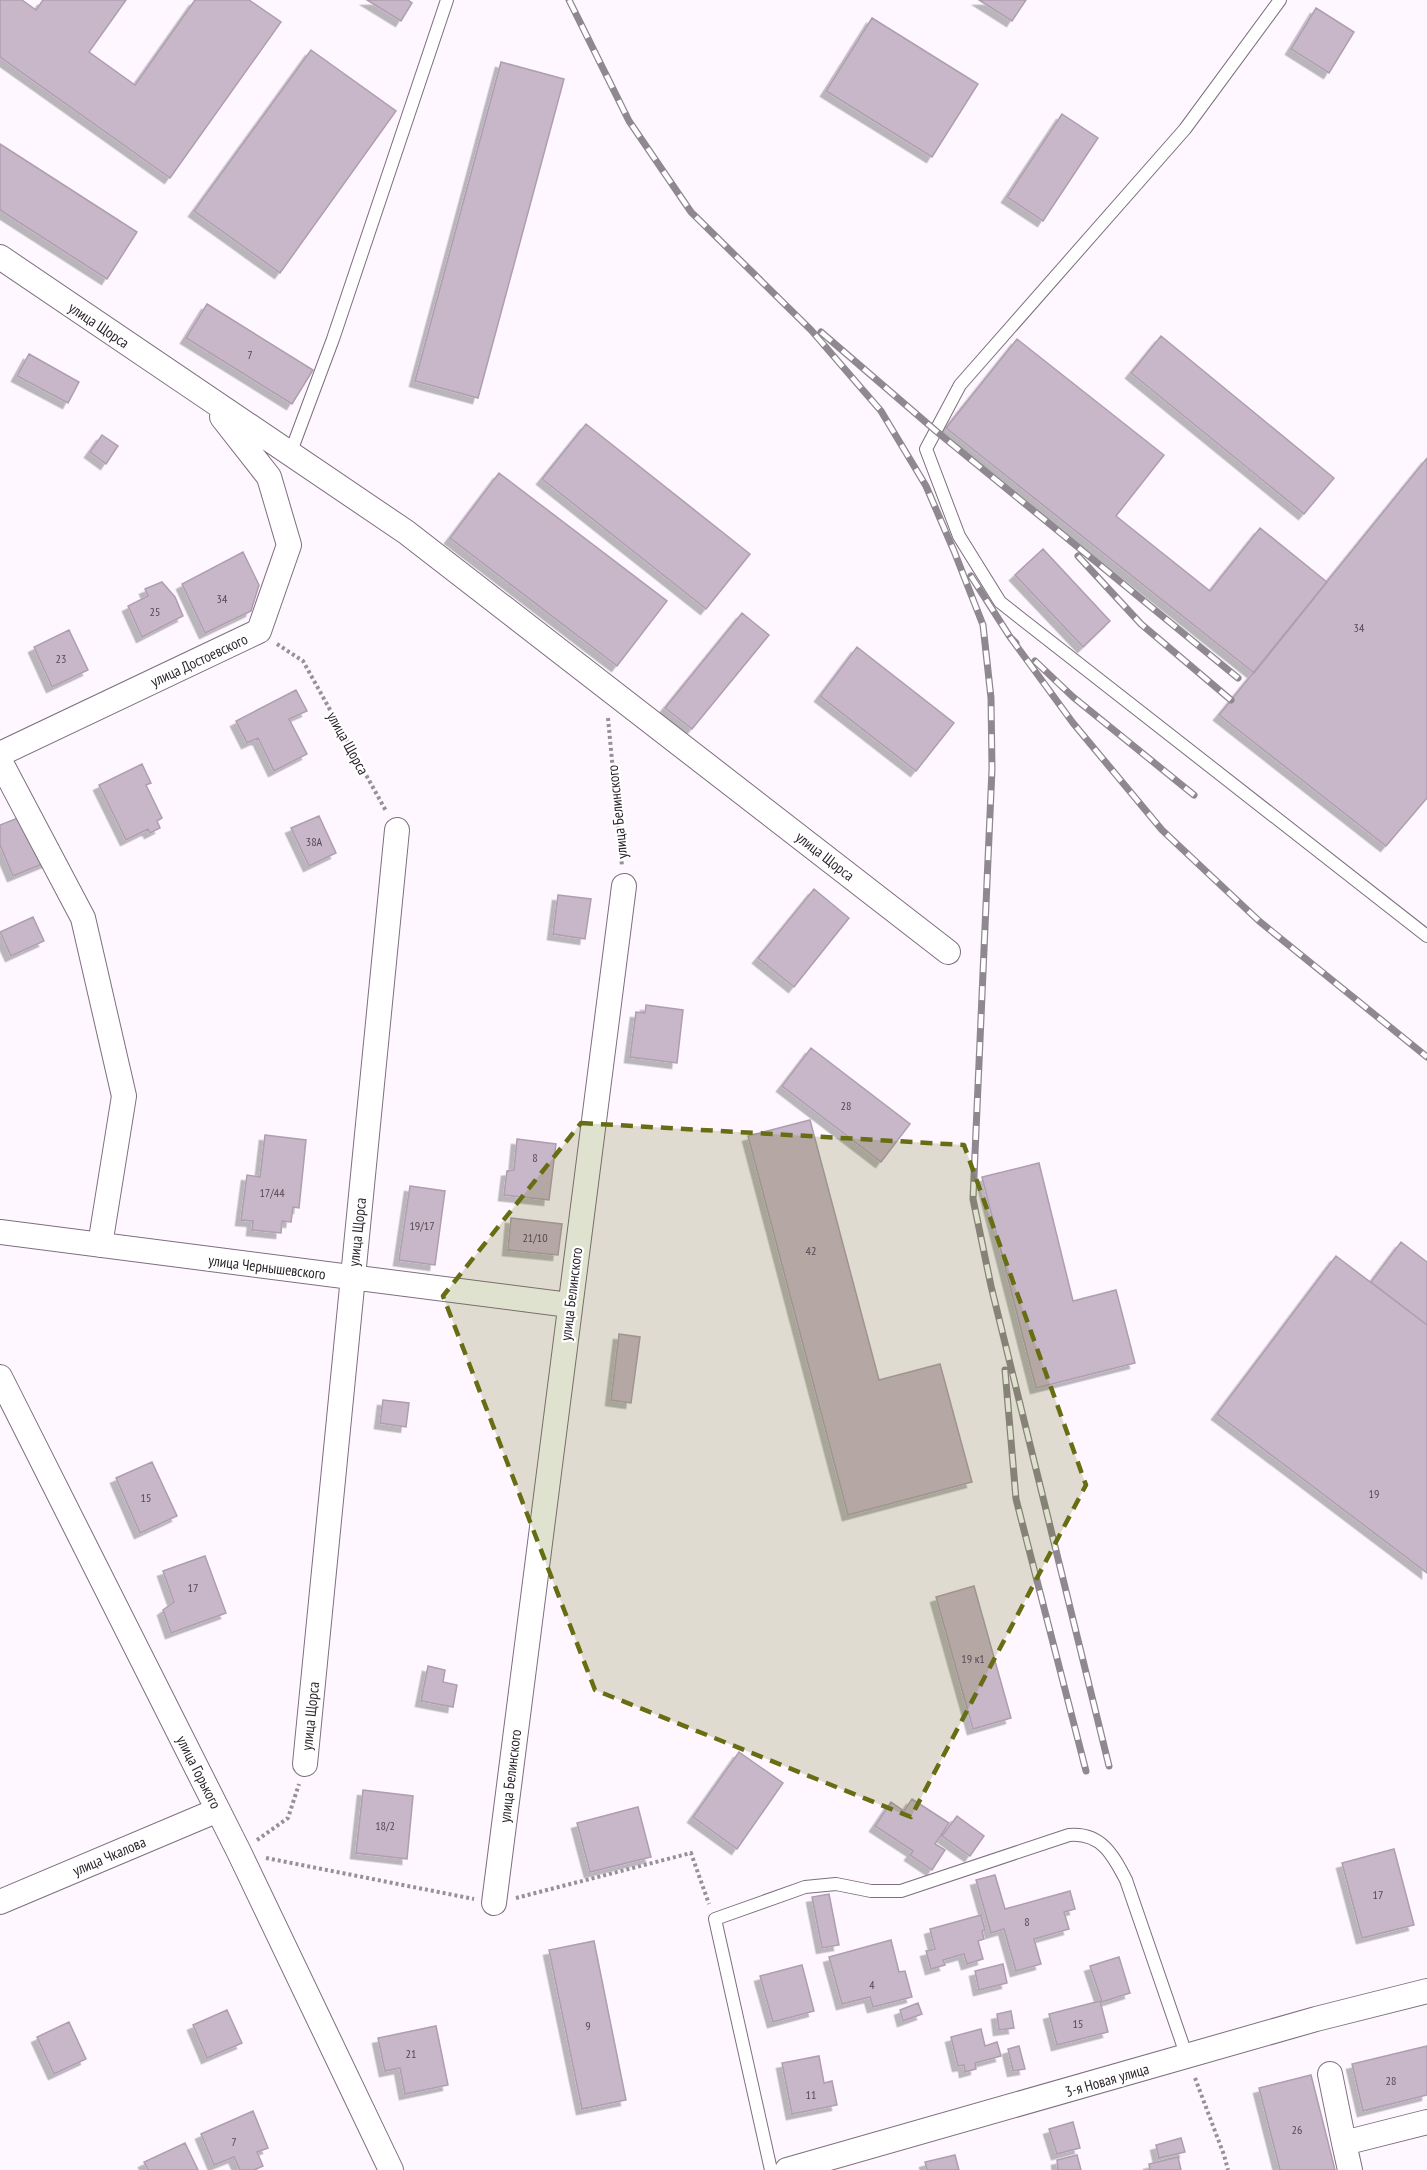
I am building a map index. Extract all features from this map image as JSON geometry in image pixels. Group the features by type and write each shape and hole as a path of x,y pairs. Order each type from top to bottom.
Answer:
{"street":[{"name":"улица Щорса","path":"0,257 406,532 948,952"},
{"name":"улица Достоевского","path":"0,754 259,631 289,545 269,477 207,398"},
{"path":"0,761 83,918 124,1096 100,1245"},
{"name":"улица Щорса","path":"305,1764 397,830"},
{"name":"улица Белинского","path":"494,1903 624,886"},
{"name":"улица Чернышевского","path":"0,1232 569,1305"},
{"name":"улица Горького","path":"0,1377 239,1852 391,2170"},
{"name":"улица Чкалова","path":"0,1902 218,1810"},
{"name":"3-я Новая улица","path":"787,2170 1316,2019 1427,1991"},
{"path":"1330,2074 1350,2170"},
{"path":"1344,2143 1427,2122"}],"lane":[{"path":"290,454 333,339 447,0"},
{"path":"1280,0 1185,129 960,385 926,449 959,536 1000,602 1427,936"},
{"path":"771,2170 715,1919 804,1887 836,1884 871,1891 901,1891 1069,1835 1082,1834 1093,1837 1116,1860 1126,1880 1187,2057"}],"path":[{"name":"улица Щорса","path":"259,631 303,661 397,830"},
{"name":"улица Белинского","path":"605,684 624,886"},
{"name":"улица Щорса","path":"239,1852 288,1818 305,1764"},
{"path":"1187,2057 1228,2170"}],"highlighted area":[{"path":"581,1123 964,1145 1086,1485 911,1817 595,1690 443,1296"}],"building":[{"path":"0,0 22,0 36,10 43,0 126,0 89,52 135,85 195,0 249,0 281,22 170,178 0,57"},
{"path":"367,0 408,0 412,3 401,21"},
{"path":"979,0 1026,0 1012,21"},
{"path":"1316,8 1354,32 1329,73 1291,49"},
{"path":"872,18 978,84 932,157 826,91"},
{"path":"311,50 396,111 280,273 194,211"},
{"path":"501,62 564,79 478,398 415,381"},
{"path":"1062,114 1098,138 1043,221 1007,197"},
{"path":"0,144 137,232 107,279 0,210"},
{"path":"207,304 313,370 292,404 186,338"},
{"path":"1161,336 1334,478 1304,514 1131,373"},
{"path":"1017,339 1164,455 1116,516 1210,591 1260,528 1327,582 1254,673 946,428"},
{"path":"29,354 79,382 68,403 17,376"},
{"path":"586,424 750,554 706,609 542,479"},
{"path":"102,435 118,446 106,464 90,452"},
{"path":"1427,458 1427,798 1386,846 1219,715"},
{"path":"499,473 667,601 617,666 450,538"},
{"path":"1043,549 1110,621 1083,647 1015,575"},
{"path":"243,552 259,585 251,611 205,633 182,584"},
{"path":"162,582 175,597 183,616 142,637 128,606 148,596 145,589"},
{"path":"742,613 769,635 692,729 665,708"},
{"path":"69,630 88,670 52,687 34,647"},
{"path":"857,647 954,723 916,771 820,696"},
{"path":"296,690 307,711 289,719 307,754 274,771 258,738 247,743 236,721"},
{"path":"142,764 151,783 146,785 162,818 157,821 160,828 150,833 148,829 126,840 99,785"},
{"path":"33,812 52,860 13,876 0,845 0,825"},
{"path":"319,816 336,853 309,866 291,828"},
{"path":"814,889 849,918 794,987 758,958"},
{"path":"558,895 591,899 585,939 553,934"},
{"path":"33,917 44,941 11,956 0,932"},
{"path":"646,1005 683,1010 677,1063 630,1057 636,1012 645,1013"},
{"path":"811,1048 910,1124 881,1162 782,1086"},
{"path":"810,1120 879,1380 940,1364 972,1482 848,1515 748,1136"},
{"path":"265,1135 306,1140 299,1208 293,1207 291,1222 282,1221 281,1233 252,1230 253,1221 241,1220 247,1175 260,1177"},
{"path":"517,1139 556,1144 549,1200 504,1195 507,1171 514,1170"},
{"path":"1039,1163 1073,1301 1116,1290 1135,1363 1036,1388 982,1177"},
{"path":"410,1186 445,1191 435,1265 399,1260"},
{"path":"511,1218 562,1224 558,1255 508,1250"},
{"path":"1401,1242 1427,1262 1427,1325 1371,1282"},
{"path":"1336,1256 1427,1325 1427,1573 1217,1414"},
{"path":"619,1334 640,1337 631,1403 611,1400"},
{"path":"383,1400 409,1403 406,1427 380,1423"},
{"path":"152,1462 177,1516 140,1533 116,1478"},
{"path":"205,1556 226,1613 171,1633 163,1610 174,1602 163,1571"},
{"path":"974,1586 1011,1718 973,1729 936,1597"},
{"path":"428,1666 445,1670 443,1682 457,1685 453,1707 421,1701"},
{"path":"739,1752 783,1783 737,1849 693,1817"},
{"path":"363,1790 413,1796 407,1859 356,1853"},
{"path":"912,1799 949,1823 935,1844 945,1850 932,1870 910,1855 913,1851 875,1826 891,1802 904,1811"},
{"path":"638,1807 651,1857 590,1872 577,1823"},
{"path":"957,1816 984,1836 970,1856 942,1836"},
{"path":"1394,1849 1414,1925 1362,1938 1342,1863"},
{"path":"995,1875 1005,1909 1070,1891 1075,1909 1064,1912 1069,1929 1034,1939 1041,1964 1016,1971 1004,1929 991,1933 976,1880"},
{"path":"829,1894 839,1945 822,1948 812,1897"},
{"path":"981,1915 985,1930 982,1931 984,1939 978,1941 983,1959 967,1964 964,1954 943,1960 945,1965 931,1969 926,1951 935,1949 930,1929"},
{"path":"891,1940 899,1972 905,1971 912,1997 873,2007 870,1997 842,2004 829,1957"},
{"path":"594,1941 626,2100 582,2109 549,1950"},
{"path":"1119,1957 1130,1993 1102,2002 1090,1966"},
{"path":"1003,1964 1007,1983 979,1990 975,1971"},
{"path":"802,1965 814,2011 773,2022 760,1976"},
{"path":"1100,2001 1108,2032 1057,2045 1049,2014"},
{"path":"918,2003 922,2014 903,2021 900,2010"},
{"path":"227,2010 242,2043 207,2058 193,2025"},
{"path":"1011,2011 1014,2028 999,2030 997,2014"},
{"path":"69,2022 86,2059 54,2074 37,2037"},
{"path":"436,2026 448,2085 405,2094 400,2068 385,2071 378,2038"},
{"path":"981,2029 985,2046 997,2042 1001,2056 975,2063 976,2069 965,2072 964,2065 958,2066 951,2037"},
{"path":"1019,2046 1025,2069 1013,2071 1008,2049"},
{"path":"1427,2046 1427,2095 1363,2111 1352,2064"},
{"path":"819,2056 824,2083 832,2081 837,2105 792,2114 782,2063"},
{"path":"1311,2075 1335,2170 1280,2170 1259,2088"},
{"path":"253,2111 268,2148 257,2152 263,2166 254,2170 240,2170 234,2157 214,2165 201,2134"},
{"path":"1073,2122 1080,2148 1057,2154 1049,2129"},
{"path":"1181,2138 1185,2152 1159,2158 1156,2145"},
{"path":"185,2143 198,2170 148,2170 144,2162"},
{"path":"955,2155 959,2170 927,2170 925,2162"},
{"path":"1077,2155 1081,2170 1058,2170 1057,2160"},
{"path":"1178,2157 1181,2170 1150,2170 1149,2164"}],"railway":[{"path":"569,0 629,121 691,212 811,330 881,411 926,486 983,625 991,698 992,769 973,1199 991,1286 1109,1766"},
{"path":"821,332 936,431 1238,678"},
{"path":"1078,556 1141,624 1231,700"},
{"path":"971,576 1016,643"},
{"path":"1010,637 1073,723 1162,830 1259,921 1427,1057"},
{"path":"1035,661 1073,697 1194,795"},
{"path":"1005,1370 1016,1499 1086,1771"}]}
